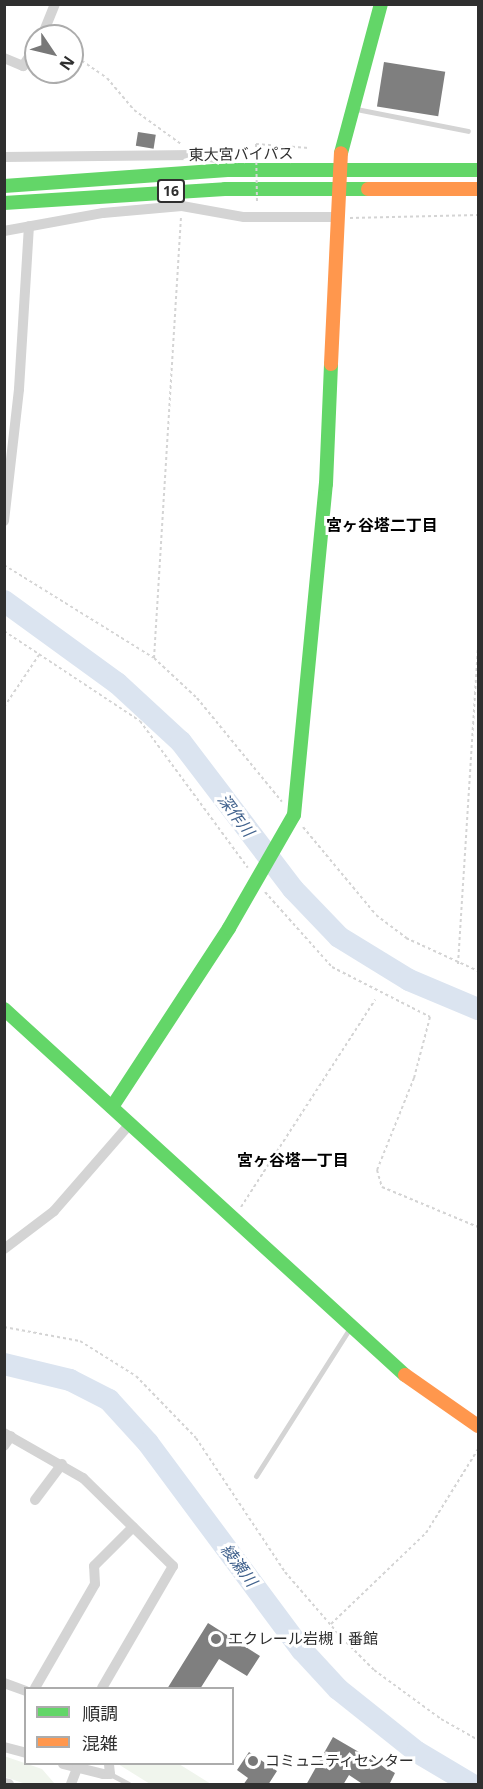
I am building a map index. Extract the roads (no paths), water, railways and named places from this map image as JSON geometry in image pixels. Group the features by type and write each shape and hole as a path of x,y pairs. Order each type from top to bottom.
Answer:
{"main road":[{"path":"112,1107 229,928 294,816 326,484 339,217 338,169 350,108 381,4"},
{"name":"東大宮バイパス","path":"4,186 226,170 478,170"},
{"name":"16","path":"4,203 133,193 337,188 478,189"},
{"path":"4,1009 130,1124 236,1216 402,1373 478,1425"}],"street":[{"path":"47,24 55,4"},
{"path":"4,58 24,64"},
{"path":"4,157 195,155 217,158 226,170"},
{"path":"4,231 182,206 244,217 339,217"},
{"path":"4,520 19,389 29,226"},
{"path":"4,1249 54,1211 130,1124"},
{"path":"4,1446 8,1434 62,1464 111,1501 133,1527 173,1566 103,1687"},
{"path":"35,1500 62,1464"},
{"path":"36,1687 95,1584 94,1566 133,1527"},
{"path":"4,1683 24,1690"},
{"path":"4,1747 24,1752"},
{"path":"68,1765 110,1769"},
{"path":"71,1785 77,1767"},
{"path":"4,1783 9,1785"}],"lane":[{"path":"350,108 468,131"},
{"path":"256,1476 351,1327"},
{"path":"110,1769 129,1785"}],"waterway":[{"name":"深作川","path":"4,601 117,683 181,742 293,889 339,937 409,980 478,1009"},
{"name":"綾瀬川","path":"4,1364 70,1380 109,1400 148,1443 302,1650 338,1689 417,1752 471,1784"}],"place":[{"name":"エクレール岩槻Ⅰ番館","path":"216,1639"},
{"name":"コミュニティセンター","path":"253,1761"}],"district":[{"name":"宮ヶ谷塔二丁目","path":"382,525"},
{"name":"宮ヶ谷塔一丁目","path":"293,1160"}]}
